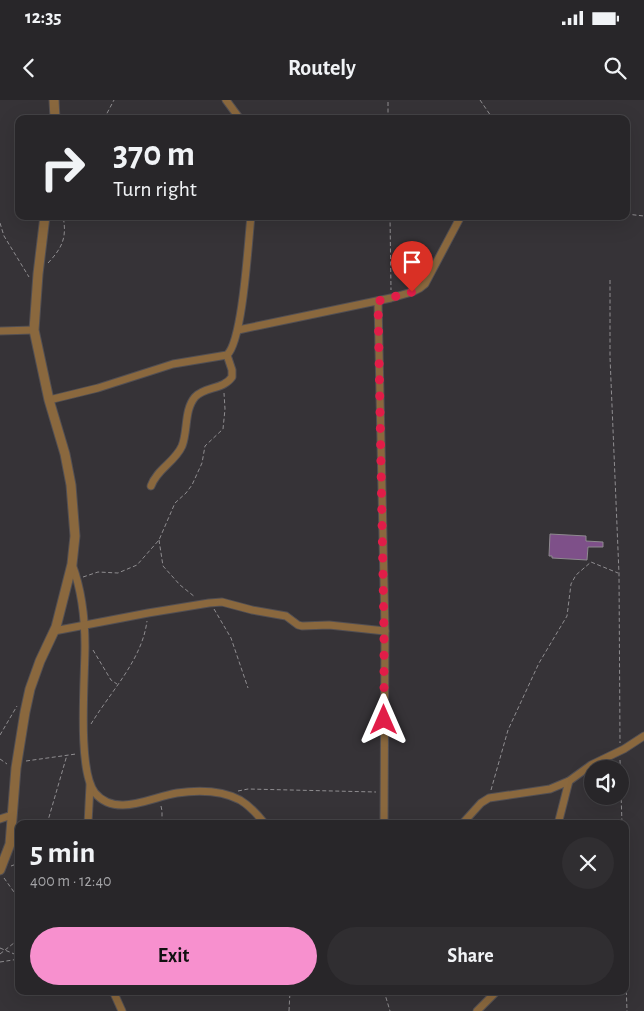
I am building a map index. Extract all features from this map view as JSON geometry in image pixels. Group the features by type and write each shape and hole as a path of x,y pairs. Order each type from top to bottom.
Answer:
{"street":[{"path":"54,100 56,115"},
{"path":"226,100 237,115"},
{"path":"0,870 10,844 16,765 30,690 40,661 54,631 72,564 75,536 71,485 65,454 49,400 34,330 36,288 45,220"},
{"path":"49,400 98,388 173,364 227,355 232,351 238,330 251,220"},
{"path":"238,330 378,301 412,292 424,284 459,220"},
{"path":"378,301 384,631 384,820"},
{"path":"0,331 34,330"},
{"path":"151,486 153,479 178,454 192,403 196,397 201,393 223,385 232,377 232,370 227,355"},
{"path":"72,564 78,579 83,604 85,643 84,752 90,785 88,820"},
{"path":"54,631 148,613 222,602 252,610 279,614 302,626 329,625 384,631"},
{"path":"466,820 489,798 550,789 569,781 592,765 620,752 644,736"},
{"path":"559,820 569,781"},
{"path":"90,785 100,798 113,804 134,804 175,793 193,791 220,793 240,800 261,820"},
{"path":"0,819 12,815"},
{"path":"115,995 122,1011"},
{"path":"477,1011 493,995"}],"path":[{"path":"106,115 114,100"},
{"path":"388,100 388,115"},
{"path":"480,100 490,115"},
{"path":"630,214 644,216"},
{"path":"38,274 63,243 65,229 64,220"},
{"path":"390,220 391,298"},
{"path":"0,223 4,236 36,288"},
{"path":"610,280 610,356 619,574 622,820"},
{"path":"78,579 90,573 118,573 131,568 137,565 159,540 175,503 192,485 202,463 205,446 223,430 226,409 223,385"},
{"path":"159,540 163,566 180,585 206,603 219,616 231,638 248,688"},
{"path":"489,798 504,738 538,663 567,616 571,584 576,575 591,562 619,574"},
{"path":"84,736 127,670 142,642 146,632 148,613"},
{"path":"85,643 95,653 111,680 117,684"},
{"path":"0,735 21,701"},
{"path":"0,758 6,763 16,765 84,752"},
{"path":"48,820 67,755"},
{"path":"239,790 384,792"},
{"path":"158,798 162,811 162,820"},
{"path":"0,874 15,894"},
{"path":"0,954 15,942"},
{"path":"0,948 15,956"},
{"path":"0,962 15,959"},
{"path":"289,1011 290,995"},
{"path":"385,995 390,1011"},
{"path":"626,995 626,1011"}],"building":[{"path":"550,534 586,536 586,541 603,542 603,547 588,547 587,560 552,558 552,556 549,556"}],"route":[{"path":"384,720 378,301 412,292"}]}
